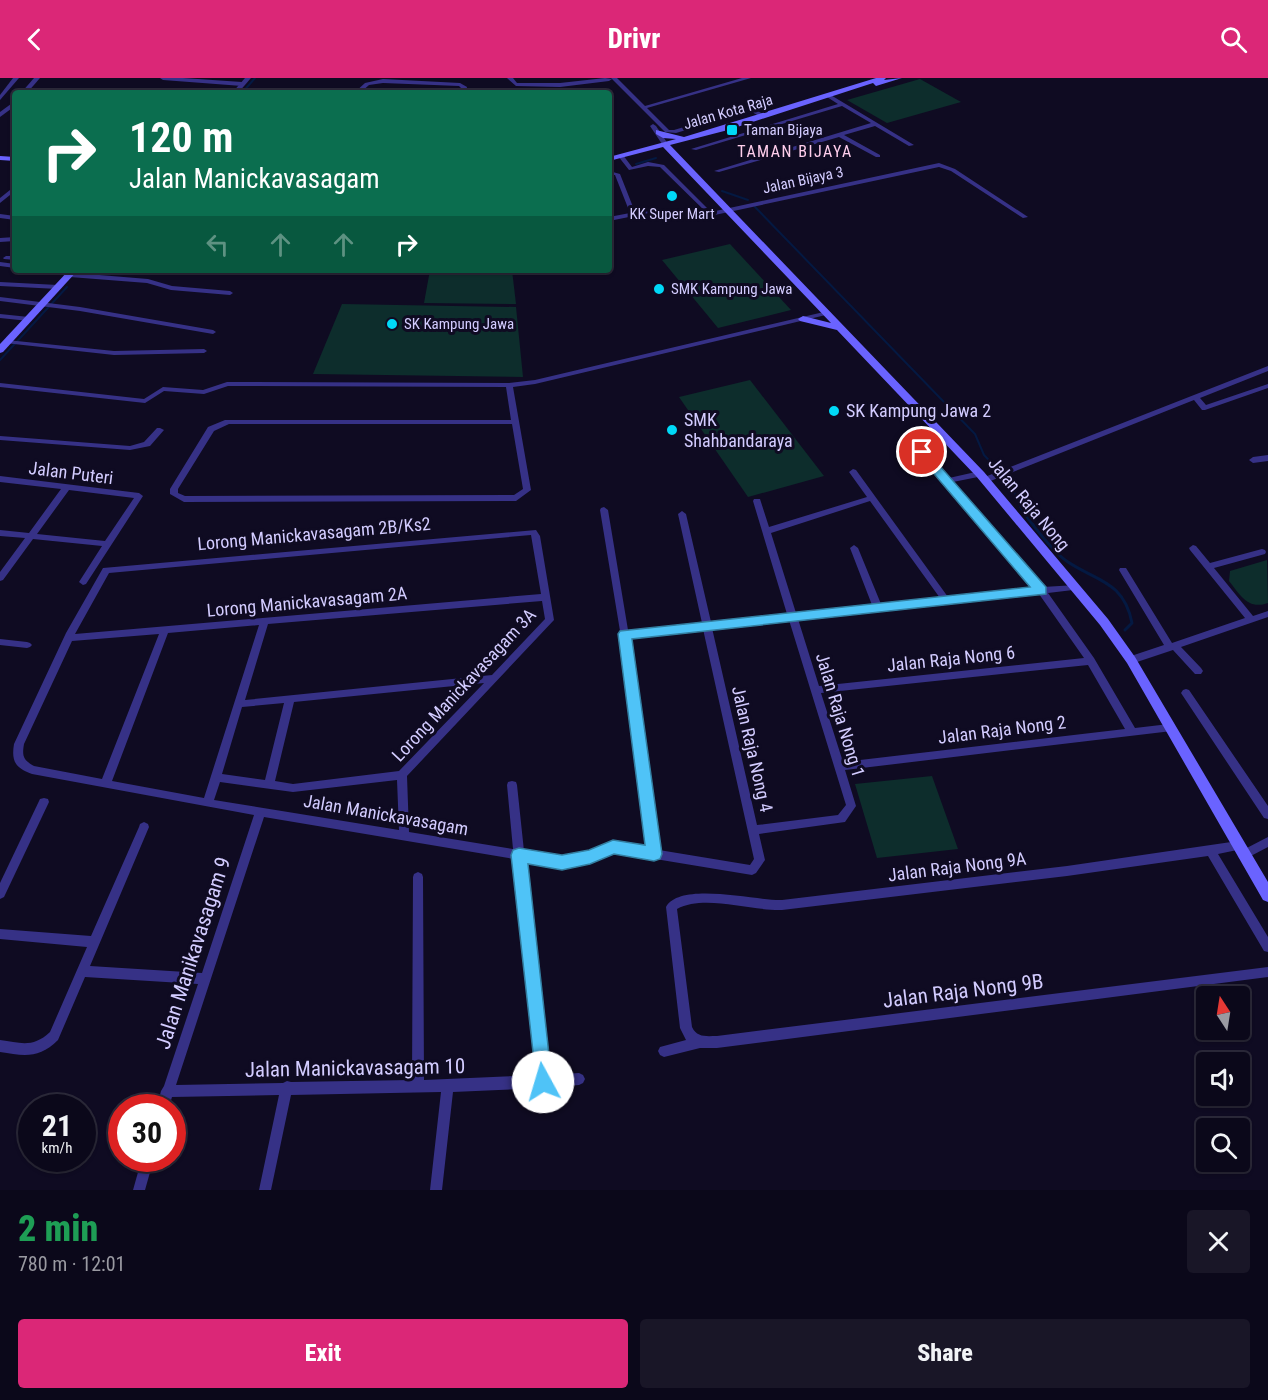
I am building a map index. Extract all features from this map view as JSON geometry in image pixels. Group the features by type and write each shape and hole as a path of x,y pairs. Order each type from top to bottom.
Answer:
{"main road":[{"name":"Jalan Kota Raja","path":"622,158 698,137 883,78"},
{"name":"Jalan Kota Raja","path":"854,88 899,78"},
{"path":"656,129 673,137 698,137"},
{"path":"644,153 665,152 683,162 684,149 698,137"},
{"path":"612,160 668,145"},
{"name":"Jalan Raja Nong","path":"668,145 983,477 1104,622 1131,660 1240,851 1268,895"},
{"path":"9,344 28,319 47,305 58,287 71,273"},
{"path":"803,319 844,329"}],"street":[{"path":"0,98 16,78"},
{"path":"27,90 37,78"},
{"path":"163,78 242,84"},
{"path":"237,90 248,78"},
{"path":"510,78 516,84 560,85 614,79"},
{"path":"556,78 560,85"},
{"path":"643,108 748,78"},
{"path":"614,79 664,130 674,132 751,109 763,116"},
{"path":"614,79 668,145"},
{"path":"360,90 367,84 383,81 460,85 464,87 464,90"},
{"path":"829,96 911,145"},
{"path":"694,149 842,104"},
{"path":"0,115 12,105"},
{"path":"717,171 875,124"},
{"path":"840,135 878,156"},
{"name":"Jalan Bijaya 3","path":"622,158 631,169 648,164 662,166 710,214 936,165 953,170 1025,217"},
{"path":"612,173 617,174 633,214"},
{"path":"0,201 12,191"},
{"path":"612,218 647,212"},
{"path":"6,258 12,258"},
{"path":"80,273 148,281 171,288 230,293"},
{"path":"0,284 58,287"},
{"path":"0,300 47,305 213,332"},
{"path":"0,385 145,401 163,389 204,393 227,384 509,385 535,382 828,313"},
{"path":"0,316 28,319"},
{"path":"9,344 114,353 204,351"},
{"path":"947,481 983,477 1268,368"},
{"path":"509,385 516,422 527,490 523,495 506,500 184,499 174,494 174,489 211,429 228,422 516,422"},
{"path":"1195,397 1204,408 1268,386"},
{"path":"0,438 130,448 147,444 160,430"},
{"path":"922,452 1041,590 1091,661 1132,732"},
{"path":"1252,460 1268,458"},
{"path":"853,472 946,600"},
{"name":"Jalan Puteri","path":"0,479 139,496 107,544"},
{"path":"0,578 67,487"},
{"path":"767,531 871,498"},
{"name":"Jalan Raja Nong 1","path":"753,830 841,819 850,806 757,501"},
{"path":"604,510 625,633 654,854"},
{"name":"Jalan Raja Nong 4","path":"682,514 760,860 752,870 745,870"},
{"name":"Lorong Manickavasagam 2B/Ks2","path":"71,638 85,602 106,570 526,531"},
{"name":"Lorong Manickavasagam 3A","path":"404,834 402,775 550,620 536,536 526,531"},
{"path":"0,533 107,544 83,582"},
{"path":"854,548 878,608"},
{"path":"1193,548 1251,620"},
{"path":"1208,567 1262,552"},
{"path":"1123,570 1173,647 1198,671"},
{"path":"625,633 1073,587"},
{"name":"Lorong Manickavasagam 2A","path":"71,638 546,597"},
{"path":"1131,660 1268,614"},
{"path":"208,803 264,622"},
{"path":"106,782 165,630"},
{"name":"Jalan Manickavasagam","path":"71,638 19,744 17,755 21,764 32,770 106,782 208,803 562,862 577,861 613,847 745,870"},
{"path":"0,642 27,645"},
{"name":"Jalan Raja Nong 6","path":"815,690 1091,661"},
{"path":"238,704 494,678"},
{"path":"1186,693 1268,815"},
{"path":"269,785 290,699"},
{"name":"Jalan Raja Nong 2","path":"838,767 1169,728"},
{"path":"216,777 293,788 402,775"},
{"path":"512,785 543,1082"},
{"path":"0,894 44,802"},
{"name":"Jalan Manikavasagam 9","path":"166,1094 261,811"},
{"path":"0,1046 31,1050 44,1047 54,1036 144,827"},
{"name":"Jalan Raja Nong 9A","path":"700,1042 690,1036 686,1028 671,907 679,900 697,898 775,906 1211,851 1240,851 1268,842"},
{"path":"1211,851 1268,948"},
{"path":"418,877 418,1085"},
{"path":"0,934 95,942"},
{"path":"82,971 204,979"},
{"name":"Jalan Raja Nong 9B","path":"664,1051 700,1042 717,1042 1268,972"},
{"name":"Jalan Manickavasagam 10","path":"167,1091 448,1085 579,1079"},
{"path":"436,1190 448,1085"},
{"path":"265,1190 287,1088"},
{"path":"139,1190 144,1172"}],"green space":[{"path":"920,79 961,102 887,123 847,100"},
{"path":"730,244 791,310 718,328 662,260"},
{"path":"429,273 512,273 516,304 424,303"},
{"path":"342,304 516,307 523,377 313,374"},
{"path":"750,380 824,476 748,497 679,397"},
{"path":"1267,560 1268,603 1255,605 1241,596 1229,581 1230,571"},
{"path":"932,776 958,849 877,858 855,784"}],"waterway":[{"path":"245,90 255,78"},
{"path":"636,164 656,158"},
{"path":"722,191 748,200"},
{"path":"755,207 975,434 984,455 996,468"},
{"path":"0,360 67,287"},
{"path":"1009,480 1020,506"},
{"path":"1020,505 1041,535 1062,558 1108,584 1123,598 1132,623 1125,630"}],"place":[{"name":"Taman Bijaya","path":"732,130"},
{"name":"KK Super Mart","path":"672,196"},
{"name":"SMK Kampung Jawa","path":"659,289"},
{"name":"SK Kampung Jawa","path":"392,324"},
{"name":"SK Kampung Jawa 2","path":"834,411"},
{"name":"SMK Shahbandaraya","path":"672,430"}],"district":[{"name":"TAMAN BIJAYA","path":"795,151"}],"route":[{"path":"543,1082 519,855 562,862 577,861 613,847 654,854 625,634 1041,590 922,452"}]}
